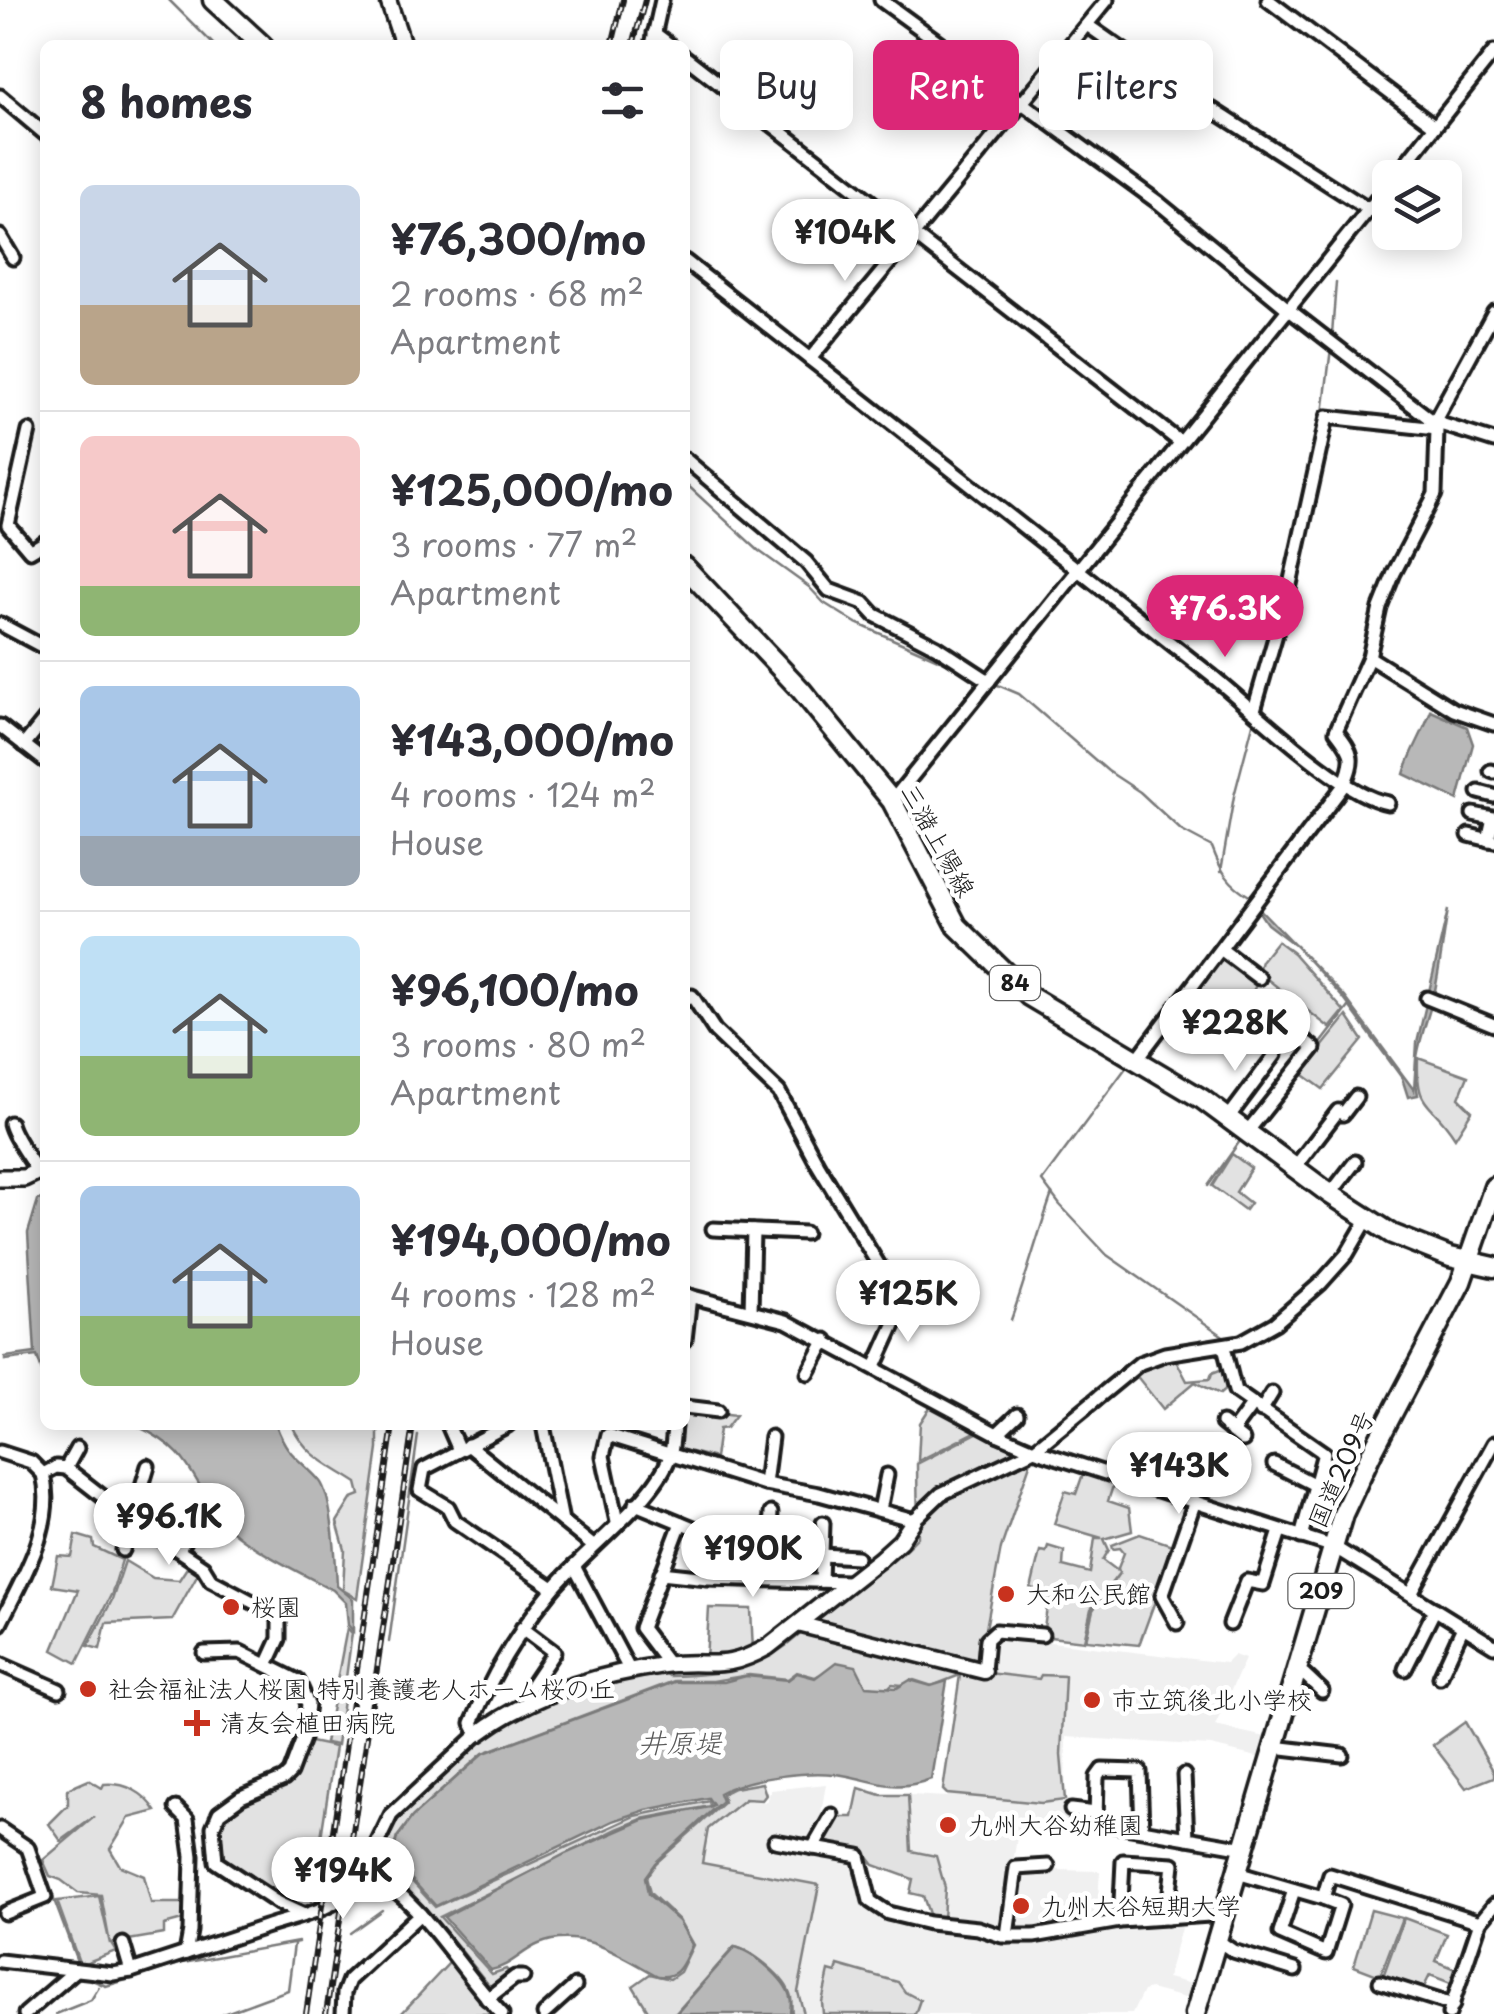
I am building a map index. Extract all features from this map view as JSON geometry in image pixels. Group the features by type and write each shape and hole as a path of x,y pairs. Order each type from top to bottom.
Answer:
{"main road":[{"path":"213,0 257,40"},
{"name":"三潴上陽線","path":"690,573 801,690 892,802 957,926 1028,996 1138,1058 1392,1234 1494,1268"},
{"path":"0,1178 24,1178 40,1171"},
{"name":"国道209号","path":"1195,2014 1343,1514 1462,1282 1494,1187"}],"street":[{"path":"388,0 400,40"},
{"path":"653,39 662,0"},
{"path":"881,0 1159,203 1435,426"},
{"path":"810,359 1107,0"},
{"path":"1268,0 1435,126"},
{"path":"1087,25 1368,210"},
{"path":"1408,160 1494,52"},
{"path":"690,61 1180,442"},
{"path":"0,96 40,130"},
{"path":"892,802 1372,205"},
{"path":"0,236 13,258"},
{"path":"690,265 1344,785 1373,801 1388,803"},
{"path":"1138,1058 1344,785 1352,766 1351,750 1336,732 1369,657 1380,608 1394,573 1436,494 1435,426 1494,312"},
{"path":"1254,710 1288,590 1327,417 1435,426 1494,441"},
{"path":"29,430 8,525 30,552 40,545"},
{"path":"690,463 806,562 829,590 864,603 875,615 937,647 988,682"},
{"path":"0,624 40,645"},
{"path":"1369,657 1454,710 1494,724"},
{"path":"24,745 40,725"},
{"path":"0,726 40,758"},
{"path":"1480,792 1494,796"},
{"path":"1470,835 1491,841 1494,817 1473,814"},
{"path":"1222,950 1258,978"},
{"path":"690,997 724,1041 779,1092 818,1165 903,1305 874,1367"},
{"path":"1426,998 1494,1025"},
{"path":"1247,1132 1281,1081 1314,1048 1281,1022"},
{"path":"1228,1118 1275,1055"},
{"path":"1295,1167 1338,1111 1346,1116 1356,1097"},
{"path":"10,1123 10,1129 40,1170"},
{"path":"1335,1188 1354,1162"},
{"path":"0,1961 113,1974 321,1911 356,1887 391,1815 478,1734 528,1702 630,1671 669,1664 725,1665 748,1658 798,1624 900,1541 914,1520 941,1494 1034,1450 1140,1363 1165,1354 1224,1347 1247,1341 1261,1332 1321,1284 1348,1254 1368,1218"},
{"path":"713,1229 804,1234"},
{"path":"751,1311 752,1231"},
{"path":"690,1296 786,1321 1034,1450 1334,1547 1494,1646"},
{"path":"808,1373 826,1340"},
{"path":"1224,1347 1233,1388 1324,1453 1301,1537"},
{"path":"1232,1432 1272,1392"},
{"path":"690,1408 718,1411"},
{"path":"997,1434 1017,1415"},
{"path":"451,1430 463,1448 593,1546"},
{"path":"498,1430 424,1469 420,1490 448,1507 455,1522 553,1588"},
{"path":"544,1430 562,1521"},
{"path":"624,1440 627,1430"},
{"path":"478,1734 472,1723 490,1679 522,1628 553,1588 657,1482 671,1454 673,1430"},
{"path":"617,1522 602,1456 608,1435 765,1484 914,1520"},
{"path":"765,1484 771,1437"},
{"path":"1411,1594 1494,1443"},
{"path":"66,1468 77,1448"},
{"path":"0,1452 31,1462 43,1474 48,1493 33,1558 0,1624"},
{"path":"1274,1464 1317,1486"},
{"path":"123,1550 148,1466"},
{"path":"43,1474 56,1467 66,1468 130,1518 203,1567 211,1580 280,1616 279,1639 267,1665"},
{"path":"880,1510 888,1476"},
{"path":"1177,1622 1162,1596 1195,1501"},
{"path":"635,1504 706,1533 723,1535"},
{"path":"768,1580 771,1513"},
{"path":"669,1664 641,1628 681,1522"},
{"path":"821,1581 823,1523"},
{"path":"179,1550 190,1530"},
{"path":"1230,1624 1247,1582 1263,1584 1280,1531"},
{"path":"17,1549 33,1558"},
{"path":"822,1555 856,1558"},
{"path":"574,1566 630,1671"},
{"path":"660,1573 848,1582"},
{"path":"1405,1669 1436,1610"},
{"path":"798,1624 984,1670 987,1639 996,1631 1042,1635"},
{"path":"1440,1677 1463,1627"},
{"path":"522,1628 554,1652 527,1692 528,1702"},
{"path":"204,1653 240,1652 267,1665 302,1686 308,1704 304,1736 290,1773 241,1797 219,1813 213,1827 214,1859"},
{"path":"0,1664 59,1690"},
{"path":"1304,1674 1322,1691"},
{"path":"1274,1747 1342,1756"},
{"path":"1142,1830 1140,1771 1102,1770 1096,1777 1096,1822 1244,1848"},
{"path":"1184,1775 1187,1838"},
{"path":"176,1808 187,1819 192,1856 186,1953"},
{"path":"1071,1810 1096,1813"},
{"path":"813,1848 832,1815"},
{"path":"0,1829 28,1848 45,1897 5,1913"},
{"path":"776,1841 859,1856 870,1902 888,1913 1006,1936 1034,1936 1120,1921 1225,1914"},
{"path":"190,1875 214,1859"},
{"path":"214,1859 304,1915"},
{"path":"1120,1921 1124,1861 1173,1864 1168,1918"},
{"path":"1006,1936 1016,1868 1048,1866"},
{"path":"366,1869 393,1886 420,1914 502,2014"},
{"path":"1237,1873 1323,1898 1341,1905 1326,1953 1280,1934 1294,1890"},
{"path":"1323,1898 1330,1875 1480,1922"},
{"path":"280,1922 282,1904"},
{"path":"1380,1982 1451,2010 1480,1922 1494,1905"},
{"path":"343,2014 349,1980 420,1914"},
{"path":"1217,1940 1232,1951 1295,1970"},
{"path":"123,1944 132,1971"},
{"path":"25,2014 76,1970"},
{"path":"487,1998 514,1977 524,1978"},
{"path":"544,2014 576,1986"}],"shaded area":[{"path":"1277,941 1293,953 1344,1011 1330,1028 1258,972 1261,961"},
{"path":"1224,955 1258,981 1250,997 1265,1008 1249,1034 1197,994"},
{"path":"1347,1016 1363,1040 1323,1089 1301,1073"},
{"path":"1418,1058 1468,1076 1459,1098 1472,1111 1455,1138 1422,1096"},
{"path":"1232,1154 1251,1168 1236,1192 1250,1203 1245,1210 1212,1186"},
{"path":"1175,1358 1187,1381 1210,1379 1212,1373 1225,1368 1228,1387 1220,1394 1195,1382 1163,1409 1135,1374 1144,1366"},
{"path":"931,1406 977,1431 918,1461 920,1423"},
{"path":"690,1410 736,1415 726,1428 719,1429 715,1458 679,1449 682,1430 690,1430"},
{"path":"295,1430 378,1430 357,1598 343,1590 345,1550 337,1522 352,1498 360,1495 357,1483 312,1453"},
{"path":"979,1432 1032,1458 1001,1548 979,1666 971,1671 1039,1679 1041,1675 1065,1676 1061,1755 1065,1800 1041,1803 947,1794 943,1790 960,1675 932,1686 914,1680 892,1684 887,1689 866,1686 851,1693 826,1687 819,1675 797,1672 788,1679 749,1675 713,1681 674,1681 483,1753 413,1816 397,1837 391,1858 435,1907 635,1816 709,1801 710,1806 642,1819 617,1829 440,1917 492,1974 506,1969 513,1976 492,1989 424,1908 375,1869 382,1843 405,1810 467,1750 503,1722 561,1696 602,1684 664,1672 669,1676 738,1669 783,1648 918,1537 917,1464"},
{"path":"1084,1471 1115,1480 1108,1501 1129,1508 1132,1531 1104,1539 1109,1550 1103,1560 1119,1572 1124,1553 1112,1545 1140,1534 1175,1546 1139,1645 1086,1640 1093,1610 1120,1572 1091,1609 1084,1641 1050,1637 1044,1629 1049,1593 1031,1589 1040,1551 1046,1552 1048,1546 1064,1551 1063,1566 1090,1573 1095,1538 1102,1538 1054,1524 1065,1491 1076,1494"},
{"path":"76,1535 93,1540 94,1547 122,1560 112,1593 77,1663 53,1650 78,1590 52,1586 58,1556 72,1557"},
{"path":"125,1561 153,1578 179,1580 190,1563 200,1570 172,1620 106,1623 100,1649 88,1646 112,1600"},
{"path":"709,1608 751,1609 753,1651 706,1661"},
{"path":"347,1628 352,1633 337,1745 325,1743"},
{"name":"九州大谷短期大学","path":"1000,1636 1226,1663 1234,1655 1245,1659 1215,1726 1266,1737 1261,1758 1211,1746 1066,1737 1065,1806 1092,1807 1092,1826 1086,1833 1018,1831 1012,1869 1100,1871 1096,1930 1183,1921 1167,1978 1196,1985 1193,2000 1150,1989 1143,1991 1132,2014 806,2014 799,1991 820,1884 703,1863 710,1829 746,1800 766,1802 771,1790 826,1784 816,1843 860,1851 873,1899 884,1914 944,1920 947,1891 937,1855 912,1851 909,1795 947,1797 943,1790 961,1670 991,1673 995,1641"},
{"path":"1465,1722 1494,1772 1494,1777 1466,1788 1433,1745"},
{"path":"306,1741 335,1747 310,1908 275,1895 219,1861 215,1826 231,1805 282,1783"},
{"path":"89,1780 102,1788 112,1784 134,1790 156,1811 129,1818 110,1849 120,1866 144,1876 151,1903 183,1903 186,1919 164,1925 164,1934 111,1943 116,1951 80,1965 57,1901 99,1896 110,1944 101,1895 78,1893 50,1876 43,1860 94,1817 61,1841 49,1824 68,1805 68,1789"},
{"path":"762,1783 766,1795 762,1800 745,1799 708,1829 702,1863 819,1885 798,1992 804,2014 792,2014 788,1990 768,1966 734,1947 675,2014 650,2014 633,1986 650,1974 670,1979 680,1972 693,1945 679,1920 650,1893 646,1877 656,1863 724,1802 722,1794"},
{"path":"859,1788 881,1795 908,1795 911,1851 936,1856 945,1888 943,1919 930,1917 923,1896 910,1893 913,1879 874,1865 862,1850 819,1842 835,1817 853,1817"},
{"path":"1371,1910 1402,1918 1380,1976 1354,1966"},
{"path":"1404,1918 1447,1934 1436,1961 1461,1971 1456,1985 1430,1975 1422,1991 1382,1979"},
{"path":"451,1961 495,2014 401,2014"},
{"path":"838,1965 898,1982 905,1992 920,2000 915,2014 823,2014 829,1971 836,1973"}],"water":[{"path":"1431,711 1467,727 1473,744 1458,800 1404,774"},
{"path":"1251,900 1294,945 1267,924"},
{"path":"1448,910 1434,995 1417,1057 1418,1095 1408,1097 1402,1078 1344,999 1302,953 1345,997 1414,1090 1417,1043"},
{"path":"38,1200 40,1365 37,1356 5,1360 35,1353 28,1233"},
{"path":"144,1430 278,1430 289,1450 324,1488 333,1530 337,1586 353,1599 353,1631 348,1625 346,1603 333,1590 235,1534 214,1510 182,1458"},
{"name":"井原堤","path":"836,1662 856,1666 866,1686 897,1688 910,1680 931,1686 947,1681 931,1779 898,1786 834,1774 800,1774 764,1779 719,1793 722,1801 645,1877 648,1894 679,1921 692,1945 680,1968 671,1975 658,1976 601,1946 570,1939 539,1944 491,1970 444,1917 565,1854 643,1820 709,1807 713,1805 708,1798 613,1821 436,1906 392,1858 397,1838 412,1817 484,1753 674,1682 724,1682 746,1676 788,1680 797,1673 815,1678"},
{"path":"735,1947 759,1960 782,1982 791,1999 790,2014 676,2014"}],"waterway":[{"path":"169,0 209,40"},
{"path":"1332,335 1336,282"},
{"path":"1323,414 1331,348"},
{"path":"690,488 759,551 809,587 824,603 856,623 963,670"},
{"path":"1279,604 1302,504"},
{"path":"993,683 1019,694 1182,831 1212,847 1226,876 1251,897"},
{"path":"1221,871 1234,796 1254,720"},
{"path":"1319,1046 1349,1007"},
{"path":"1128,1065 1042,1181 1107,1255 1229,1340"},
{"path":"1208,1186 1242,1138"},
{"path":"1011,1320 1052,1194"},
{"path":"389,1642 418,1435"},
{"path":"0,1822 32,1841 78,1964"},
{"path":"350,1933 382,1910"},
{"path":"83,1976 106,1986 183,1963 298,1942"},
{"path":"223,2014 288,1990 294,1944"},
{"path":"56,2014 91,2000 99,1987"}],"railway":[{"path":"613,40 623,0"},
{"path":"634,40 645,0"},
{"path":"306,2014 392,1430"},
{"path":"326,2014 412,1430"}],"place":[{"name":"大和公民館","path":"1006,1594"},
{"name":"桜園","path":"231,1607"},
{"name":"社会福祉法人桜園 特別養護老人ホーム桜の丘","path":"88,1689"},
{"name":"市立筑後北小学校","path":"1092,1700"},
{"name":"清友会植田病院","path":"197,1723"},
{"name":"九州大谷幼稚園","path":"948,1825"},
{"name":"九州大谷短期大学","path":"1021,1906"}]}
